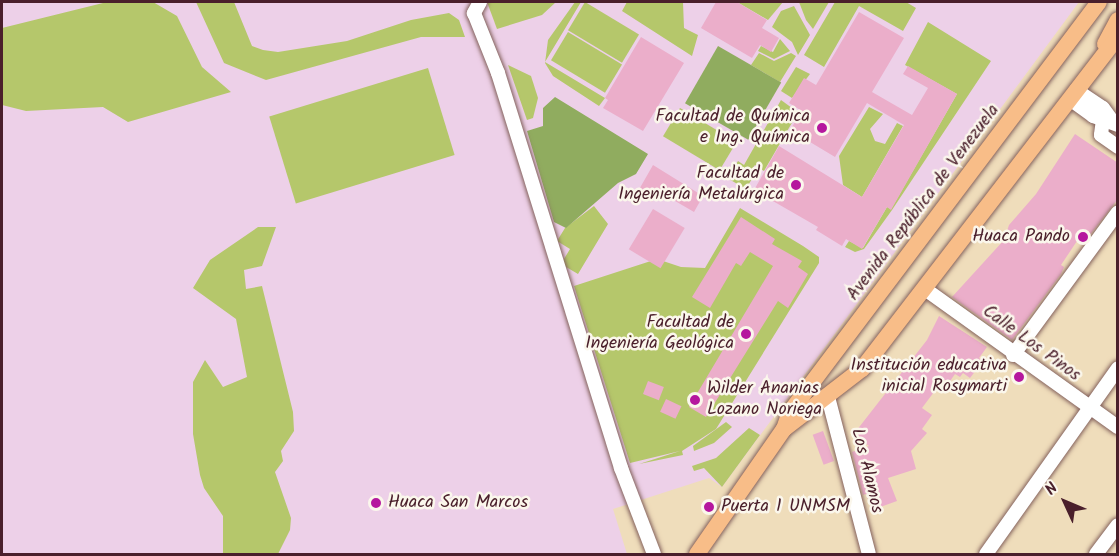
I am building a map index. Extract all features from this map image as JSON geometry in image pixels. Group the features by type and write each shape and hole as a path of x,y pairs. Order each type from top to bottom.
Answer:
{"main road":[{"name":"Avenida República de Venezuela","path":"697,555 784,429 790,412 1099,2"},
{"name":"Avenida República de Venezuela","path":"1092,69 1118,20"},
{"name":"Avenida República de Venezuela","path":"784,429 858,373 876,352 1118,36"},
{"path":"848,337 847,344 855,355 876,352"}],"street":[{"path":"480,2 474,13 498,73 621,468 654,555"},
{"path":"1073,94 1111,122 1101,135 1118,147"},
{"path":"1013,355 1118,212"},
{"name":"Calle Los Pinos","path":"925,289 1013,355 1118,427"},
{"path":"986,555 1118,368"},
{"name":"Los Alamos","path":"828,397 869,555"},
{"path":"1096,555 1118,525"}],"shaded area":[{"path":"2,2 1079,2 722,487 709,478 613,509 627,554 2,554"}],"green space":[{"path":"107,2 153,2 177,16 202,67 231,92 128,122 103,107 26,111 2,105 2,28"},
{"path":"196,2 234,2 252,46 278,52 347,41 411,20 449,13 459,20 465,37 421,37 266,80 224,63"},
{"path":"487,2 556,2 542,15 497,29"},
{"path":"575,2 581,2 545,62 548,40"},
{"path":"585,2 639,34 622,63 568,30"},
{"path":"627,2 683,2 684,28 698,35 692,56 622,11"},
{"path":"737,2 783,2 768,20"},
{"path":"799,2 829,2 813,29 806,20"},
{"path":"835,2 906,2 916,8 903,31 859,6 824,67 804,55"},
{"path":"794,6 810,35 798,55 792,42 772,27 781,11"},
{"path":"928,22 991,61 892,210 864,249 855,252 845,247 849,241 863,248 887,207 891,209 957,94 905,65"},
{"path":"568,32 622,64 605,93 551,60"},
{"path":"780,39 790,51 774,59 758,51 761,46 773,52"},
{"path":"718,46 781,82 748,140 685,103"},
{"path":"759,53 774,61 791,53 796,56 780,82 751,65"},
{"path":"545,62 605,98 599,106 553,76"},
{"path":"508,65 531,76 538,98 533,118 527,120"},
{"path":"796,67 810,74 792,98 781,91"},
{"path":"428,68 455,155 296,204 269,117"},
{"path":"555,97 648,154 636,174 618,183 566,228 554,222 527,131 543,126 543,108"},
{"path":"781,100 792,108 787,117 793,121 764,171 755,165 752,169 756,172 746,189 727,178 738,161 744,165"},
{"path":"869,107 883,114 870,129 875,141 885,144 897,123 903,126 862,197 843,185 839,156"},
{"path":"680,108 737,142 720,170 663,136"},
{"path":"594,206 608,224 578,274 561,264 570,249 557,241 565,228"},
{"path":"740,208 819,257 819,263 716,429 682,451 683,455 639,464 680,451 630,463 574,286 657,259 681,267 705,268"},
{"path":"258,227 276,227 262,266 244,270 246,289 262,286 293,412 294,431 281,451 283,461 275,472 291,518 290,530 278,554 223,554 223,516 204,488 200,475 193,434 193,382 205,360 223,387 247,377 236,319 193,288 210,260"},
{"path":"726,422 732,427 714,443 694,451 693,446"},
{"path":"749,428 760,435 722,487 704,468 694,471 692,466 716,458"}],"building":[{"path":"716,2 737,2 767,20 762,28 779,38 771,52 760,45 752,58 701,28"},
{"name":"Facultad de Química e Ing. Química","path":"859,12 904,38 872,92 912,115 928,88 903,74 908,66 957,94 891,210 887,207 862,249 846,239 842,246 816,230 818,227 754,190 779,146 862,197 904,125 867,103 835,157 790,130 802,111 789,103 804,78 816,85"},
{"path":"641,37 684,63 643,131 603,108 608,100 605,98"},
{"path":"1075,134 1118,163 1118,199 1082,245 1077,241 1061,265 1064,267 1061,274 1012,340 952,297 1004,240 1009,225 1036,194"},
{"path":"653,165 703,196 694,212 658,191 652,202 637,193"},
{"path":"653,209 685,228 661,268 629,249"},
{"path":"741,217 775,239 772,244 802,261 798,267 808,274 788,308 778,301 706,417 689,407 773,266 750,252 741,266 736,263 710,308 692,297"},
{"path":"939,316 987,347 979,358 983,361 970,378 963,373 960,377 955,374 948,384 943,380 922,408 932,415 922,429 927,433 911,451 916,469 888,478 897,501 872,510 866,494 863,495 852,452 869,446 853,435 927,340"},
{"path":"648,381 664,387 659,400 643,394"},
{"path":"666,399 681,406 675,419 660,412"},
{"path":"823,431 834,461 824,465 813,435"}],"place":[{"name":"Facultad de Química e Ing. Química","path":"822,128"},
{"name":"Facultad de Ingeniería Metalúrgica","path":"796,185"},
{"name":"Huaca Pando","path":"1083,237"},
{"name":"Facultad de Ingeniería Geológica","path":"746,334"},
{"name":"Institución educativa inicial Rosymarti","path":"1019,377"},
{"name":"Wilder Ananias Lozano Noriega","path":"695,400"},
{"name":"Huaca San Marcos","path":"376,503"},
{"name":"Puerta 1 UNMSM","path":"709,507"}]}
